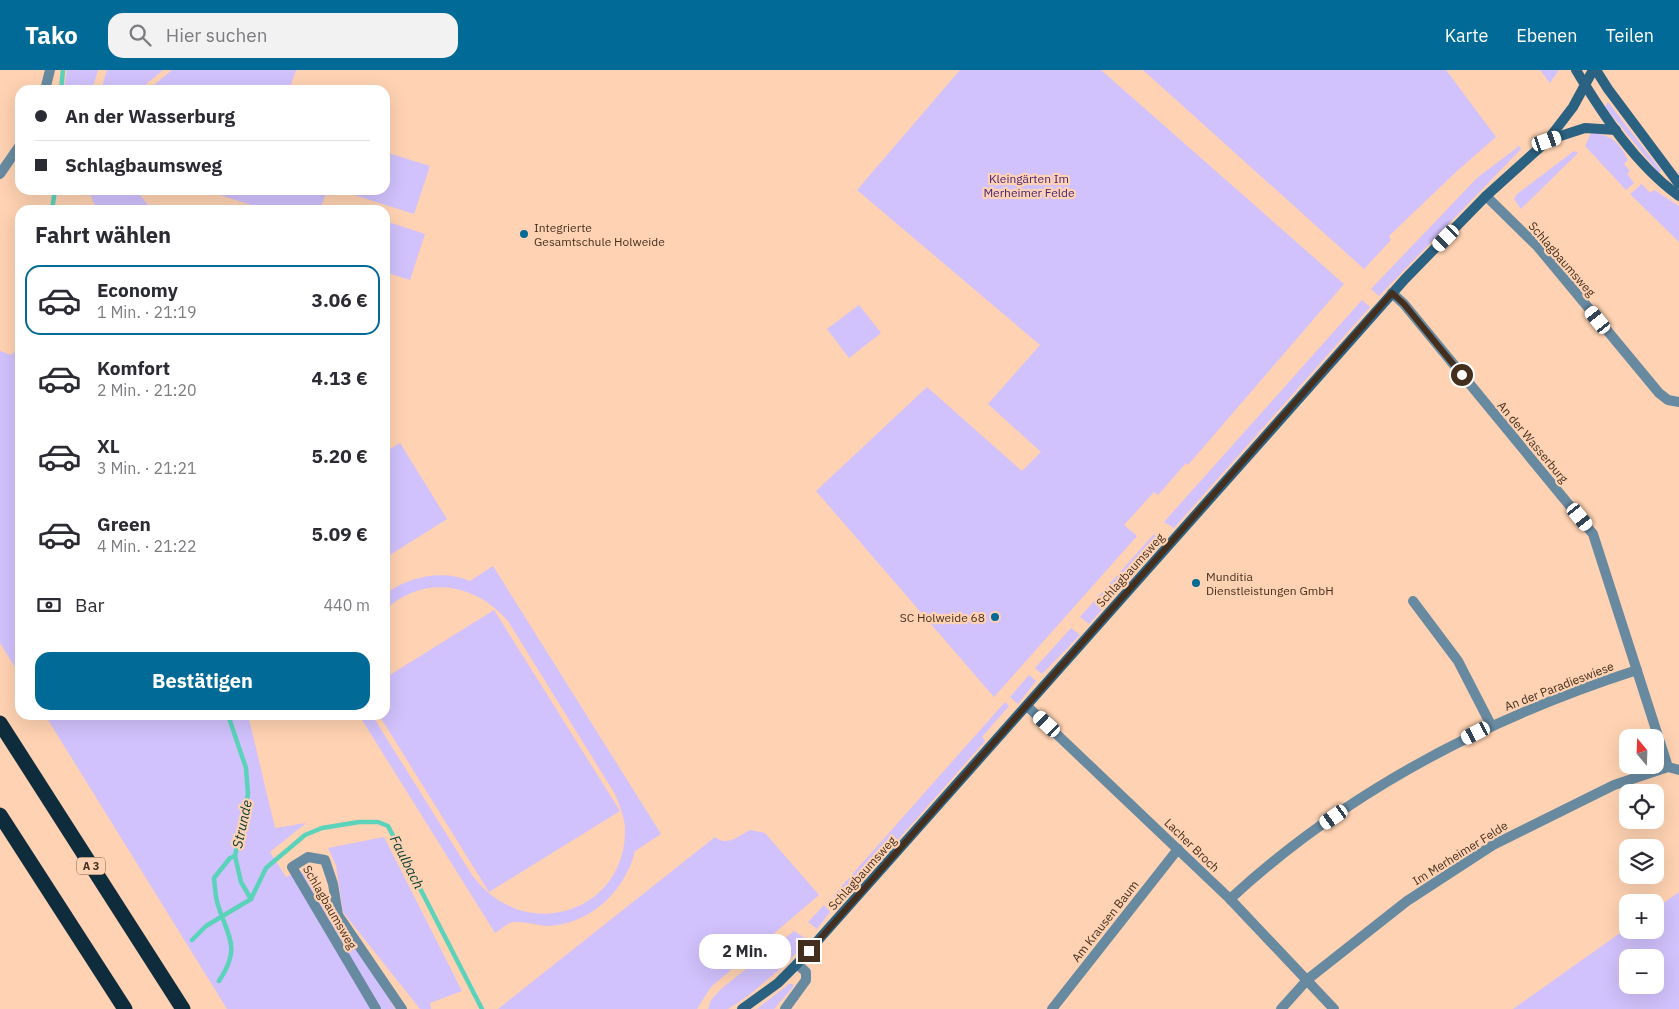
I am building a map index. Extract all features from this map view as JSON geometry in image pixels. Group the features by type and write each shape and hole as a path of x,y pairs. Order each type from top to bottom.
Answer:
{"highway":[{"name":"A 3","path":"0,723 183,1009"},
{"path":"0,815 126,1009"}],"main road":[{"path":"1576,70 1616,130 1652,172 1679,196"},
{"path":"1595,70 1679,184"},
{"name":"Schlagbaumsweg","path":"742,1009 778,983 797,964 1392,293 1486,196 1547,141 1569,113 1595,70"},
{"path":"1547,141 1585,128 1616,130"}],"street":[{"path":"46,85 50,70"},
{"path":"0,174 15,152"},
{"name":"Schlagbaumsweg","path":"1486,196 1538,247 1659,392 1668,400 1679,402"},
{"name":"An der Wasserburg","path":"1392,293 1404,304 1589,528 1599,548 1668,767"},
{"path":"1412,601 1458,661 1491,725"},
{"name":"An der Paradieswiese","path":"1230,899 1284,855 1359,799 1428,757 1491,725 1577,690 1637,670"},
{"name":"Lacher Broch","path":"1026,706 1230,899 1308,979 1334,1009"},
{"path":"1668,767 1679,770"},
{"name":"Im Merheimer Felde","path":"1281,1009 1308,979 1407,901 1493,845 1614,785 1668,767"},
{"name":"Am Krausen Baum","path":"1052,1009 1178,850"},
{"name":"Schlagbaumsweg","path":"376,1009 292,867 308,857 325,860 333,884 338,915 402,1009"},
{"path":"784,1009 806,980 806,972 797,964"}],"green space":[{"path":"67,70 98,70 94,85 65,85"},
{"path":"107,70 163,70 145,85 102,85"},
{"path":"172,70 296,70 291,85 154,85"},
{"name":"Kleingärten Im Merheimer Felde","path":"960,70 1101,70 1344,284 1188,465 1186,463 1158,495 1154,492 1124,525 1137,536 994,697 816,491 927,387 1022,471 1041,452 988,404 1040,345 857,190"},
{"path":"1143,70 1446,70 1496,137 1458,170 1389,236 1391,240 1364,269"},
{"path":"1540,70 1559,70 1550,83"},
{"path":"1608,102 1661,171 1658,172 1605,107"},
{"path":"1591,133 1614,140 1625,154 1628,160 1624,164 1630,171 1627,174 1634,183 1626,190 1585,146"},
{"path":"1519,146 1521,149 1379,296 1371,289 1477,178"},
{"path":"1574,151 1578,153 1521,209 1514,199 1517,194"},
{"path":"390,154 430,166 414,214 354,195 390,195"},
{"path":"1642,184 1650,193 1654,190 1679,206 1679,242 1630,194"},
{"path":"90,195 140,195 148,205 95,205"},
{"path":"220,195 325,195 322,205 251,205"},
{"path":"390,223 425,234 410,280 390,274"},
{"path":"1362,300 1370,307 1174,528 1164,522"},
{"path":"859,305 881,333 849,358 827,329"},
{"path":"0,351 11,355 15,351 15,667 0,643"},
{"path":"400,443 447,519 390,555 390,449"},
{"path":"1154,534 1160,544 1089,624 1080,617"},
{"path":"493,566 661,834 635,851 623,879 604,903 592,912 564,924 548,926 512,922 495,933 362,720 375,720 472,875 494,897 518,910 544,914 569,910 592,899 610,881 621,857 625,827 615,794 508,621 495,608 480,598 465,591 449,588 432,588 416,591 390,606 390,591 415,579 437,575 460,577 470,581"},
{"path":"494,610 620,811 489,892 382,720 390,720 390,675"},
{"path":"1071,628 1080,635 1042,674 1035,668"},
{"path":"1029,675 1036,681 1018,704 1010,697"},
{"path":"1005,702 1009,706 982,737 985,741 865,877 840,901 833,896"},
{"path":"48,720 249,720 275,828 306,823 270,852 286,877 306,869 351,936 395,1009 227,1009"},
{"path":"750,830 765,833 819,895 711,987 697,1009 498,1009 715,837 719,840 728,841"},
{"path":"384,837 462,991 430,1003 431,1009 420,1009 343,912 336,865 328,848"},
{"path":"1679,892 1679,1009 1513,1009 1619,934 1619,939 1664,939 1664,903"},
{"path":"824,905 830,912 817,929 808,922"},
{"path":"794,931 808,940 787,963 749,995 728,1009 708,1009 711,1000 721,989"},
{"path":"789,984 793,984 793,987 774,1009 757,1009"}],"waterway":[{"name":"Strunde","path":"62,85 63,70"},
{"name":"Strunde","path":"53,205 54,195"},
{"name":"Strunde","path":"219,981 230,960 231,943 217,902 214,878 230,858 235,856 248,794 246,768 230,720"},
{"name":"Faulbach","path":"192,940 206,926 251,899 266,868 305,835 322,828 359,822 378,822 388,826 482,1009"},
{"path":"235,856 241,882 251,899"}],"place":[{"name":"Integrierte Gesamtschule Holweide","path":"524,234"},
{"name":"Munditia Dienstleistungen GmbH","path":"1196,583"},
{"name":"SC Holweide 68","path":"995,617"}],"route":[{"path":"809,951 1392,293 1404,304 1462,375"}]}
